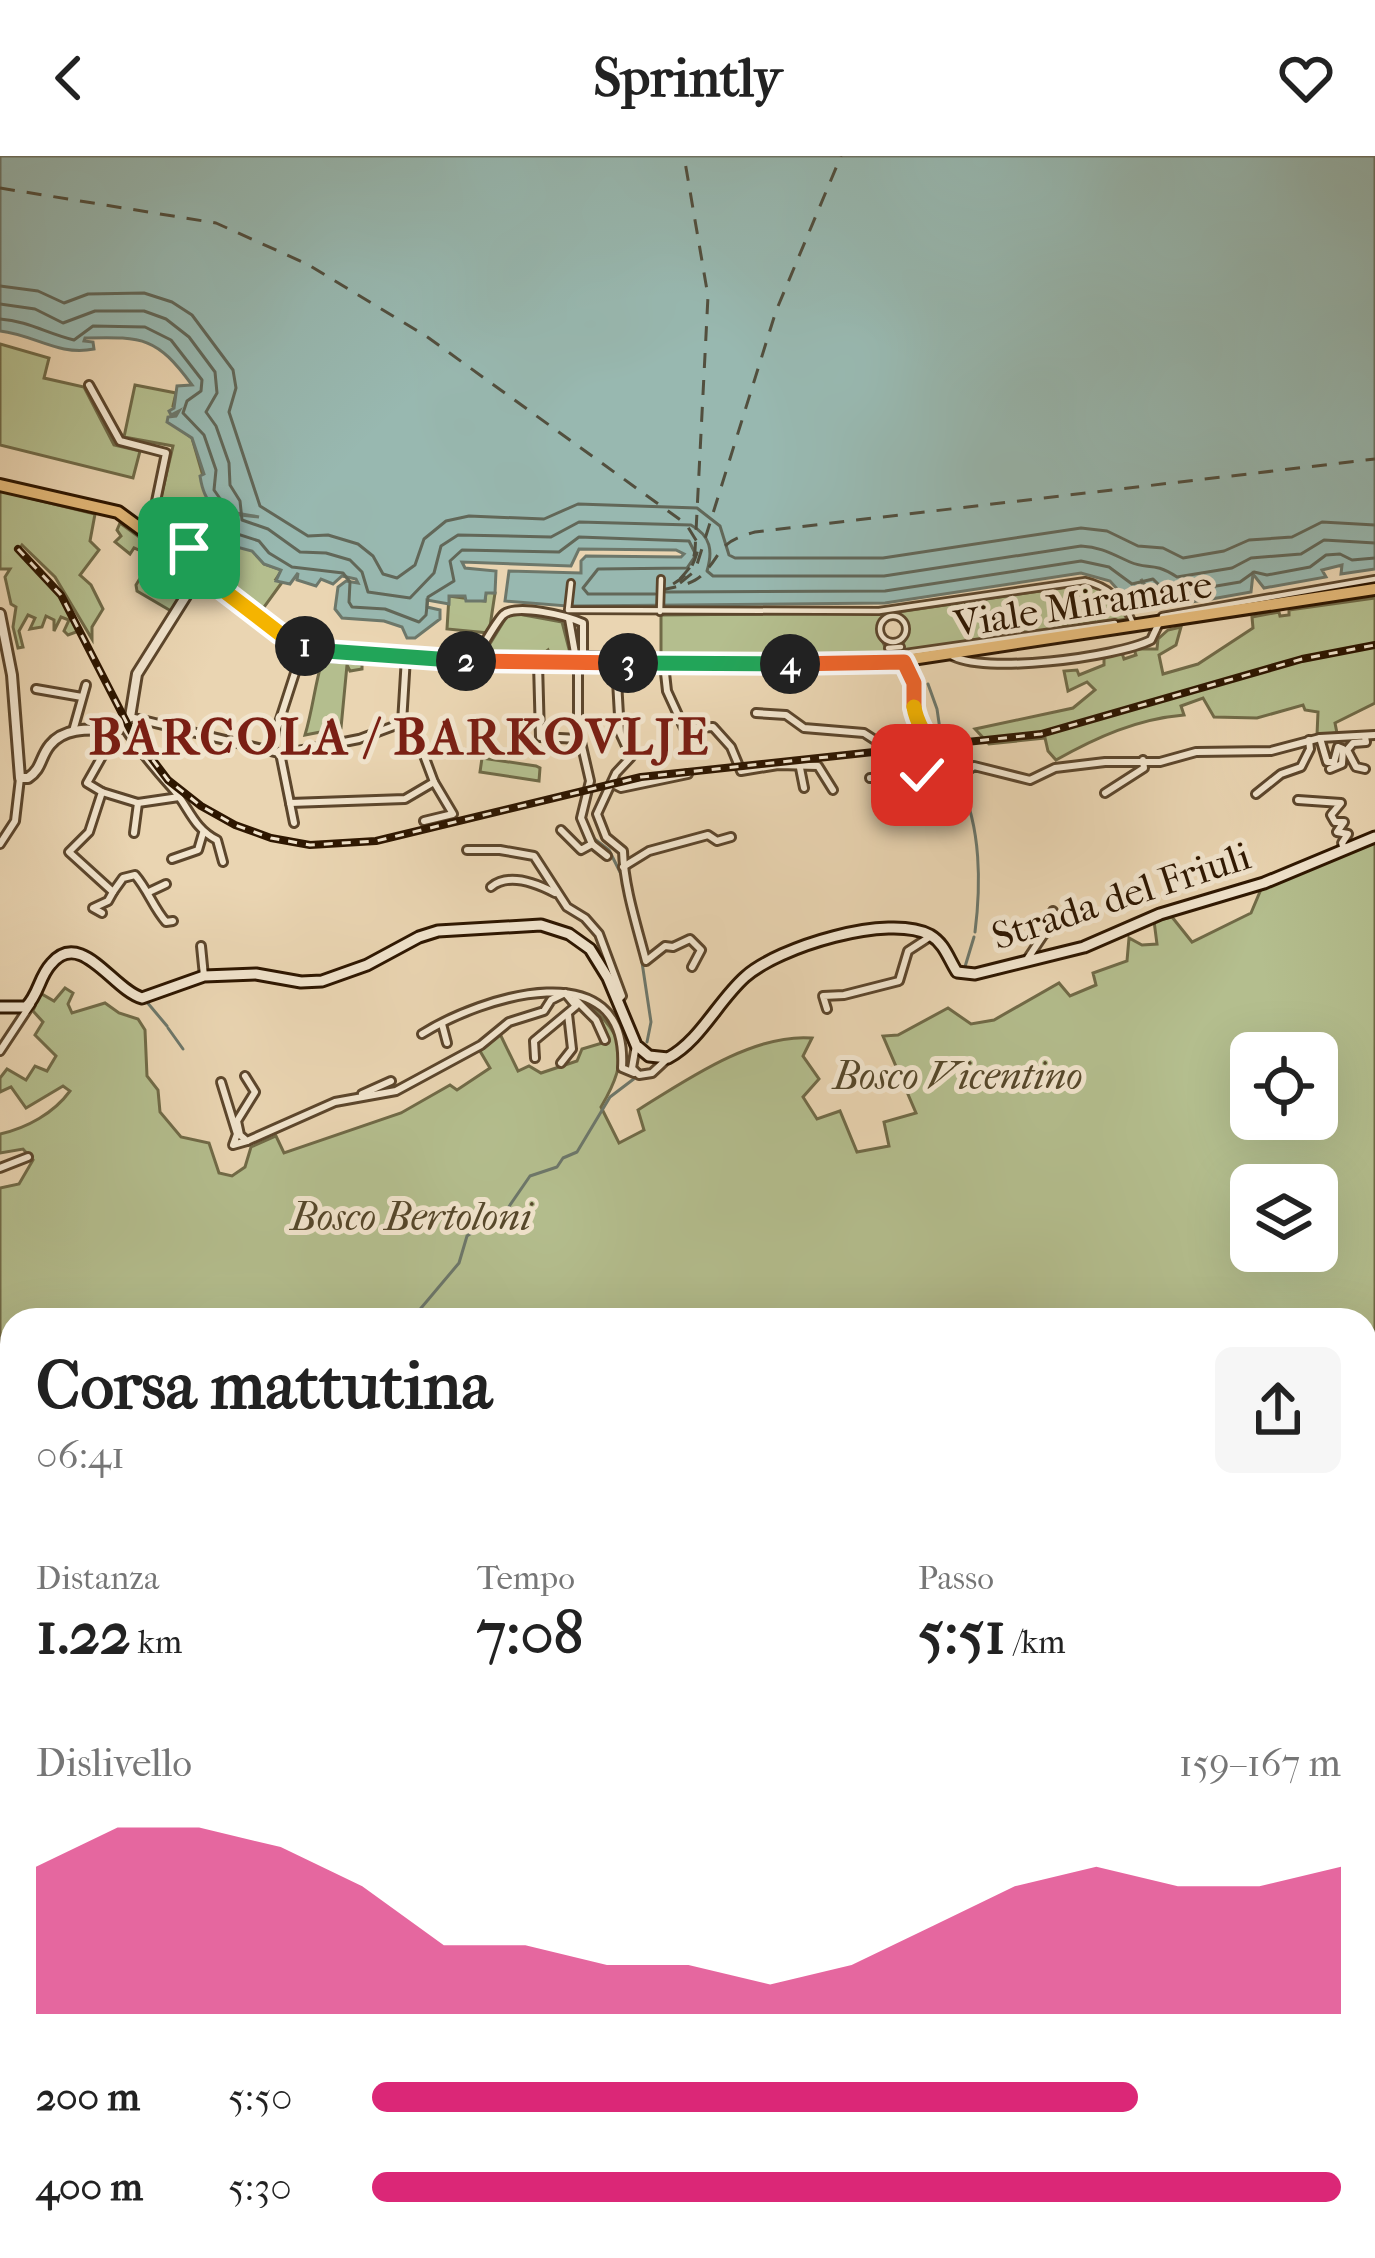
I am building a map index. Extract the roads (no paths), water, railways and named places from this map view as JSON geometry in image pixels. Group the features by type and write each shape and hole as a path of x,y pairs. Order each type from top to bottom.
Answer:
{"main road":[{"name":"Viale Miramare","path":"0,482 118,512 279,633 326,651 538,663 899,659 951,655 1375,589"},
{"name":"Strada del Friuli","path":"931,936 943,945 952,967 969,975 1084,947 1160,914 1264,883 1375,837"},
{"path":"0,1007 21,1009 32,1002 48,967 71,952 86,956 139,998 204,976 256,974 322,981 438,931 541,925 569,934 590,949 636,1046 650,1056 668,1058 740,981 781,953 892,927 931,936"}],"street":[{"path":"89,385 120,441 166,453 154,511 186,539 189,552 184,560"},
{"path":"179,797 138,802 102,792 87,782 124,724 137,674 201,572"},
{"path":"581,661 899,659 989,638 1132,621 1375,579"},
{"path":"660,612 661,580"},
{"path":"474,662 510,610 889,613 1085,581 1105,588 1132,621"},
{"path":"571,583 568,614 581,661 579,739 590,781 580,818 592,844 607,856"},
{"path":"968,603 986,596 1001,598"},
{"path":"700,616 714,611 726,616"},
{"path":"889,613 880,631 914,683 916,722 955,781 974,766 1030,780 1055,768 1160,762 1196,752 1271,751 1320,738 1375,735"},
{"path":"889,613 902,619 906,629 894,646"},
{"path":"0,614 12,675 20,778 15,821 2,844"},
{"path":"951,655 968,662 1000,663 1113,651 1151,640 1159,623"},
{"path":"269,751 304,645"},
{"path":"402,723 406,657"},
{"path":"665,659 667,692 684,728 713,727 728,743 741,771 818,766 833,790"},
{"path":"538,663 540,737 579,739"},
{"path":"616,663 620,733 631,757 616,773 597,814 606,837 622,851 646,961 665,946 690,939 701,950 692,967"},
{"path":"74,731 86,685"},
{"path":"36,689 82,698"},
{"path":"756,713 786,715 804,728 864,733 876,743 913,736 927,751 937,751"},
{"path":"20,778 35,774 52,742 74,731 124,724 280,754 359,739 402,723 412,726 434,782 453,814 424,821"},
{"path":"124,724 183,809 217,840 223,862"},
{"path":"1364,769 1356,767 1347,750 1352,743 1366,742 1365,737"},
{"path":"1320,738 1327,762 1334,762 1338,747 1343,749 1342,764 1330,769"},
{"path":"1256,794 1281,774 1300,767 1309,740"},
{"path":"280,754 294,824"},
{"path":"1105,793 1144,768 1143,760"},
{"path":"870,778 922,775 944,799 947,796 927,761 948,772"},
{"path":"800,768 804,788"},
{"path":"613,784 621,788 688,774"},
{"path":"290,803 405,799 434,782"},
{"path":"102,792 89,832 69,852 113,892"},
{"path":"1298,800 1341,803 1331,815 1335,822 1344,822 1337,832 1348,834 1344,849"},
{"path":"134,832 138,802"},
{"path":"561,830 581,850 592,844"},
{"path":"172,859 198,850 203,832"},
{"path":"623,867 650,851 681,842 708,835 717,841 731,837"},
{"path":"467,850 534,856 558,895 599,934 622,996 618,1000"},
{"path":"102,914 94,913 93,908 108,901 132,874 149,892 160,916 173,921"},
{"path":"491,887 512,879 558,895"},
{"path":"149,892 166,884"},
{"path":"1028,958 1045,934 1058,927 1053,910"},
{"path":"826,1009 824,996 902,979 908,951 931,936"},
{"path":"201,946 204,976"},
{"path":"422,1034 445,1020 500,1000 567,991 583,995 611,1017 622,1043 622,1068 652,1073 668,1058"},
{"path":"535,1058 534,1041 576,1006 567,991"},
{"path":"567,991 596,1020 605,1040"},
{"path":"359,1095 397,1090 481,1045 508,1022 544,1011 551,1000 567,991"},
{"path":"0,1051 32,1002"},
{"path":"561,1063 572,1049 568,1014"},
{"path":"445,1020 441,1030 447,1042"},
{"path":"634,1072 636,1046"},
{"path":"245,1076 255,1092 237,1121 240,1136 247,1141"},
{"path":"221,1082 237,1134 233,1145 391,1081"},
{"path":"0,1168 28,1157"}],"water":[{"path":"0,156 1375,156 1375,569 1341,574 1342,565 1322,570 1326,577 1264,588 1253,574 1251,592 1206,600 1204,593 1203,600 1175,605 1158,603 1141,579 1145,592 1128,601 1110,581 1081,573 885,603 571,606 571,580 567,606 505,601 509,571 581,573 586,556 684,554 676,550 579,549 571,566 462,562 465,568 496,571 495,593 486,593 485,601 466,601 465,596 449,596 449,604 427,600 427,607 440,610 440,619 415,638 407,638 402,627 384,621 342,618 335,609 338,587 346,581 358,583 356,579 342,576 333,584 321,579 316,586 297,580 298,573 290,584 276,581 281,570 264,564 252,551 210,540 214,512 259,517 226,511 207,498 192,438 167,422 179,411 171,415 169,411 174,408 177,386 192,385 158,348 121,338 85,338 93,342 94,349 69,350 0,331"}],"waterway":[{"path":"928,684 944,757"},
{"path":"960,784 978,857 975,932"},
{"path":"588,834 609,850 625,882"},
{"path":"964,970 974,937"},
{"path":"640,949 651,1022 647,1042"},
{"path":"146,1001 167,1026"},
{"path":"168,1028 183,1049"},
{"path":"421,1308 459,1263 467,1236 508,1208 530,1176 557,1167 577,1152 610,1097 635,1078"}],"railway":[{"path":"18,549 61,595 131,731 168,780 235,825 310,845 376,841 641,777 1041,734 1302,659 1375,645"}],"district":[{"name":"BARCOLA / BARKOVLJE","path":"400,737"}],"park label":[{"name":"Bosco Vicentino","path":"958,1076"},
{"name":"Bosco Bertoloni","path":"411,1217"}]}
